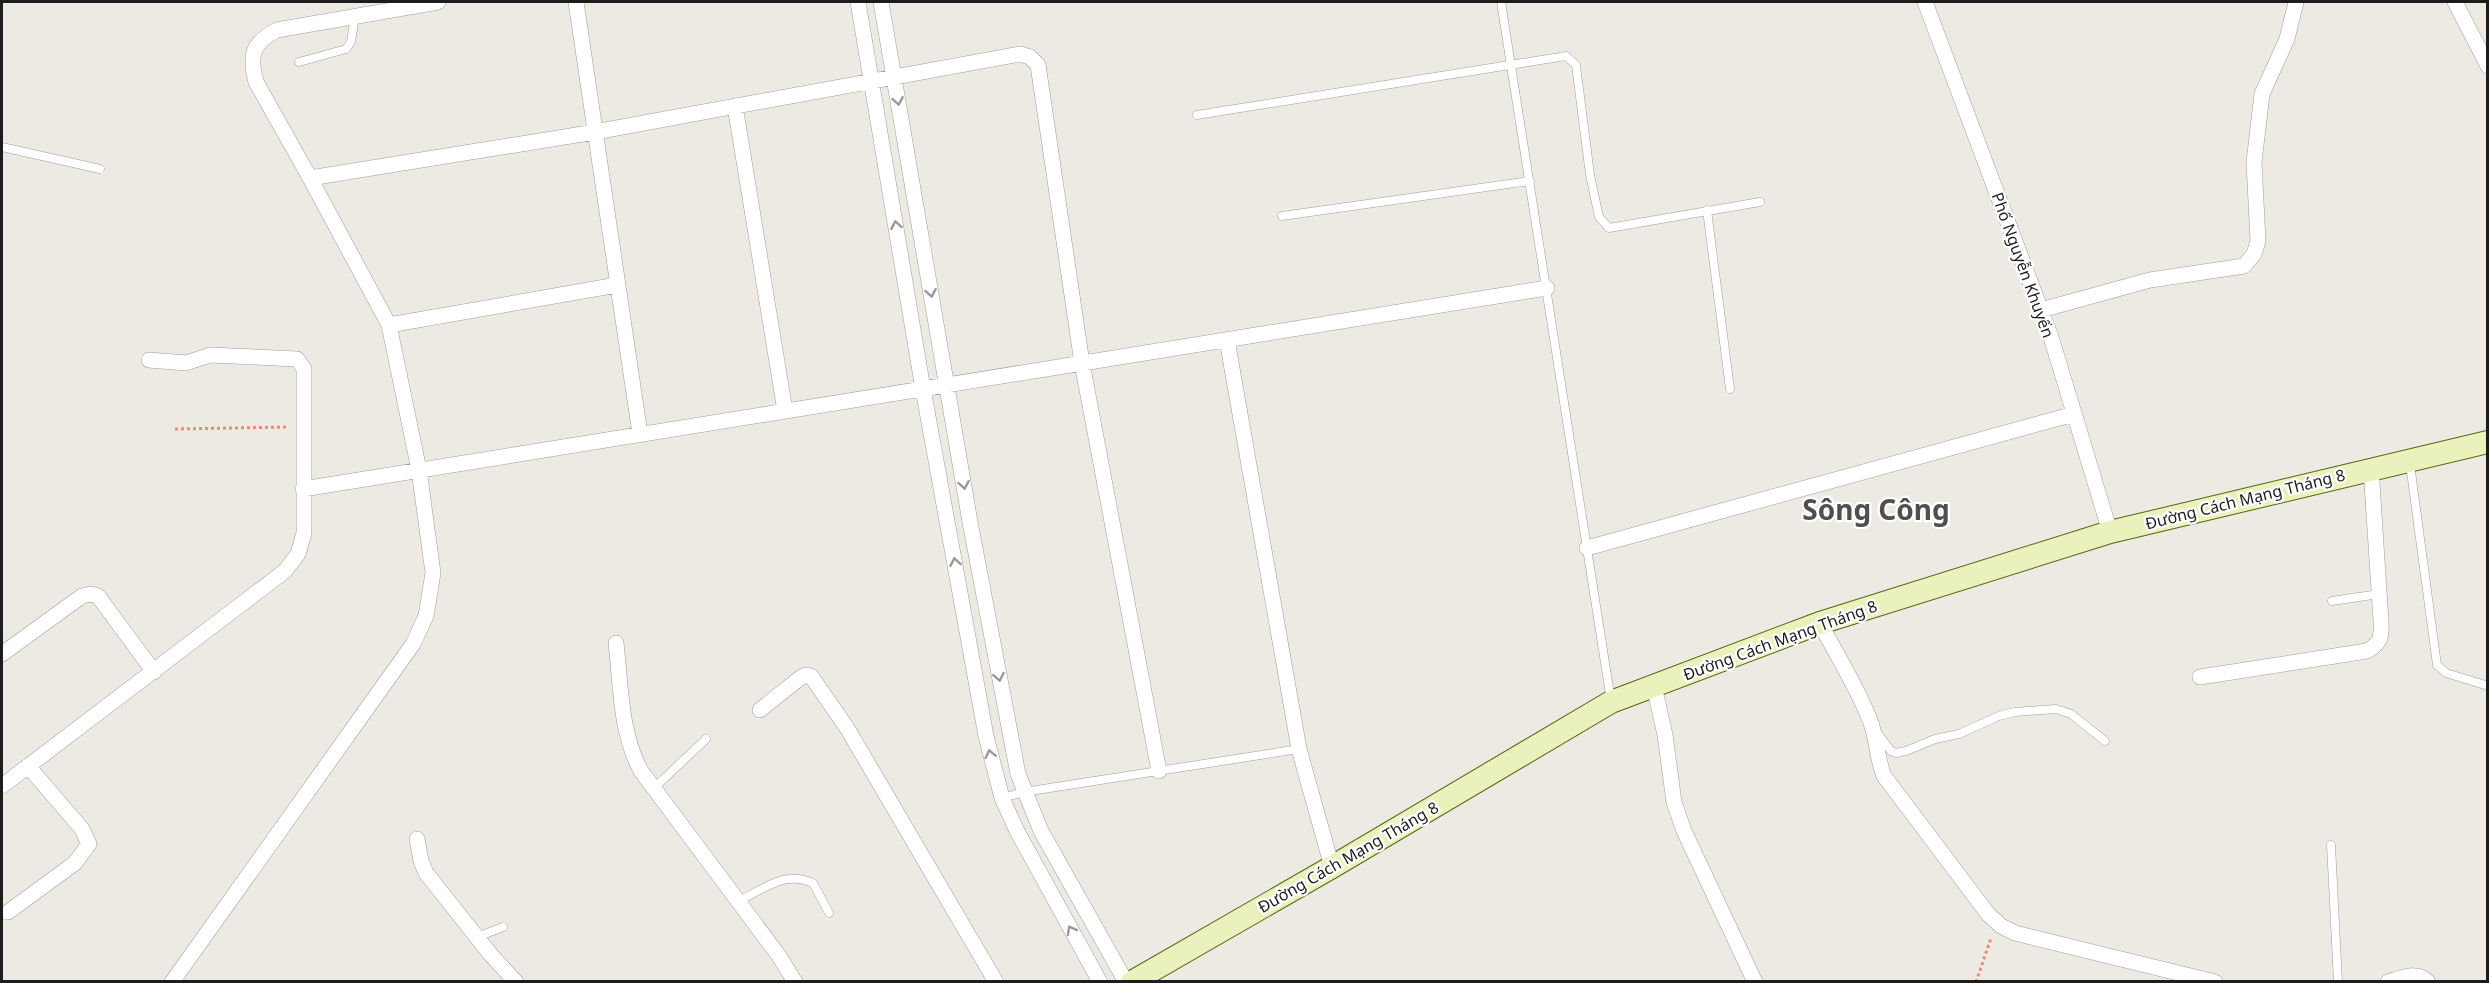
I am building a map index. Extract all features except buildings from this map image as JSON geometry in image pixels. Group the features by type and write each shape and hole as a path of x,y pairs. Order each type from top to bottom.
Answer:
{"street":[{"path":"172,981 413,644 426,616 433,573 419,470 389,325 256,82 252,67 253,52 262,38 277,30 438,2"},
{"path":"576,2 640,434"},
{"path":"858,2 923,389 986,736 1002,798 1017,831 1100,981"},
{"path":"881,2 970,522 1018,774 1041,831 1126,981"},
{"name":"Phố Nguyễn Khuyến","path":"1925,2 2041,310 2110,532"},
{"path":"2041,310 2150,280 2244,266 2254,254 2258,241 2254,162 2262,94 2287,39 2296,2"},
{"path":"2455,2 2487,66"},
{"path":"310,178 595,132 1020,54 1030,57 1038,65 1082,363 1159,771"},
{"path":"735,106 785,411"},
{"path":"389,325 617,285"},
{"path":"303,489 1547,288"},
{"path":"1227,340 1299,749 1332,867"},
{"path":"2,786 285,571 298,554 304,533 302,427 304,369 297,359 210,355 186,363 149,360"},
{"path":"1587,548 2074,414"},
{"name":"Đường Cách Mạng Tháng 8","path":"1132,981 1332,867 1611,702 1820,623 2110,532 2487,442"},
{"path":"2200,677 2367,651 2377,645 2382,636 2371,468"},
{"path":"948,526 970,522"},
{"path":"2,654 82,596 91,594 98,597 154,672"},
{"path":"1820,623 1872,726 1878,762 1884,776 1988,914 2001,926 2015,933 2215,981"},
{"path":"616,643 627,736 632,754 654,788 739,901 795,981"},
{"path":"760,710 800,678 811,676 847,728 996,981"},
{"path":"1654,686 1665,735 1674,802 1684,831 1755,981"},
{"path":"8,912 75,863 89,844 82,830 28,766"},
{"path":"417,839 426,873 516,981"},
{"path":"2388,981 2417,975 2428,981"}],"lane":[{"path":"1501,2 1611,702"},
{"path":"299,62 346,49 351,42 355,16"},
{"path":"1197,116 1566,56 1576,65 1590,175 1599,217 1603,224 1609,228 1760,201"},
{"path":"2,147 100,169"},
{"path":"1282,216 1530,181"},
{"path":"1707,210 1730,389"},
{"path":"2409,460 2437,664 2446,673 2487,686"},
{"path":"2332,601 2379,594"},
{"path":"1872,726 1891,751 1896,753 1935,739 1959,734 1999,716 2015,712 2056,710 2071,714 2105,741"},
{"path":"654,788 706,739"},
{"path":"1002,798 1024,792 1299,749"},
{"path":"2331,845 2338,981"},
{"path":"739,901 784,879 795,877 813,883 829,913"},
{"path":"477,937 503,927"}],"path":[{"path":"175,429 302,427"},
{"path":"1976,981 1991,937 2001,926"}],"district":[{"name":"Sông Công","path":"1876,510"}]}
